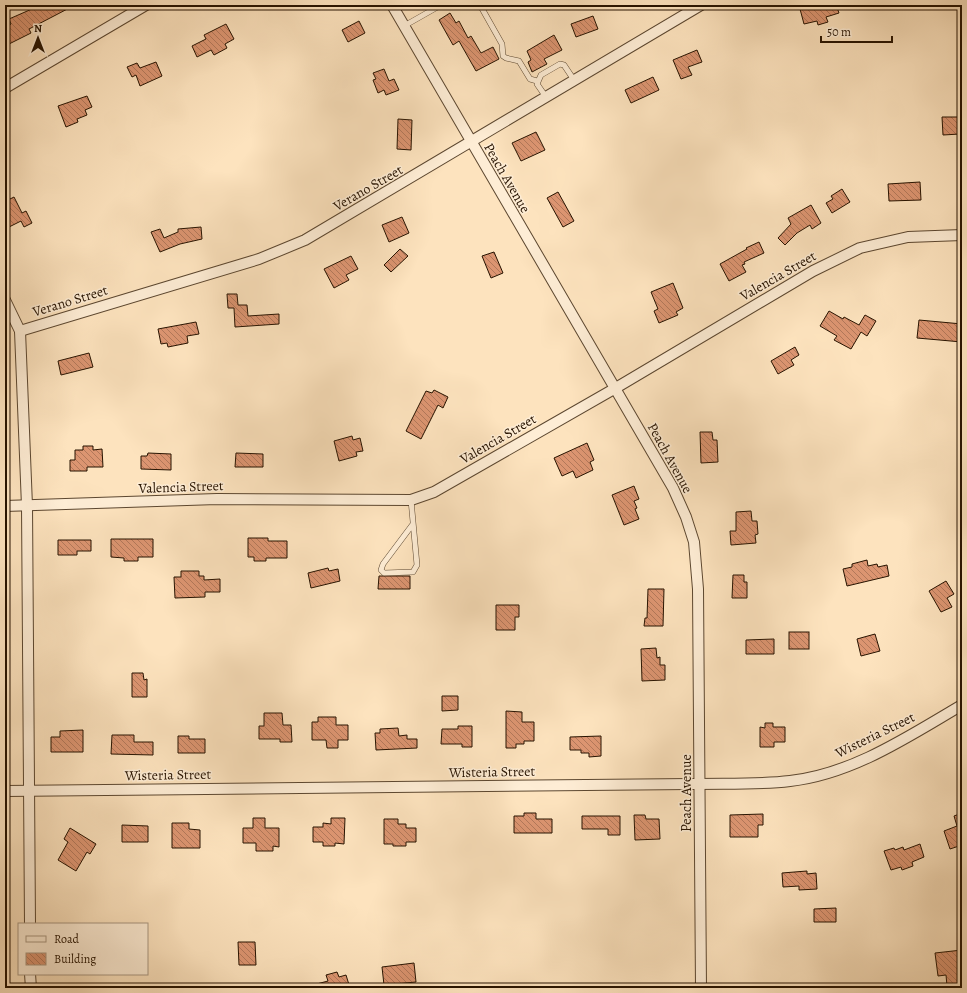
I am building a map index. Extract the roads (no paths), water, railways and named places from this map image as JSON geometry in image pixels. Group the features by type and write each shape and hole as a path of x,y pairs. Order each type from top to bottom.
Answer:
{"street":[{"path":"5,88 146,5"},
{"name":"Peach Avenue","path":"392,5 614,389 673,488 686,517 694,542 699,635 701,988"},
{"name":"Verano Street","path":"20,331 259,259 305,240 471,143 701,5"},
{"name":"Valencia Street","path":"5,506 217,499 412,500 434,492 614,389 813,271 860,248 908,236 962,235"},
{"path":"5,300 20,331 27,506 30,923"},
{"name":"Wisteria Street","path":"5,791 700,784 791,781 847,766 887,748 962,705"},
{"path":"30,975 30,988"}],"lane":[{"path":"404,26 441,5"},
{"path":"480,5 502,44 503,56 519,61 530,78 537,81 546,97"},
{"path":"537,81 541,75 560,64 564,65 574,80"},
{"path":"412,500 417,565 413,572 384,573 381,570 383,564 413,524"}]}
